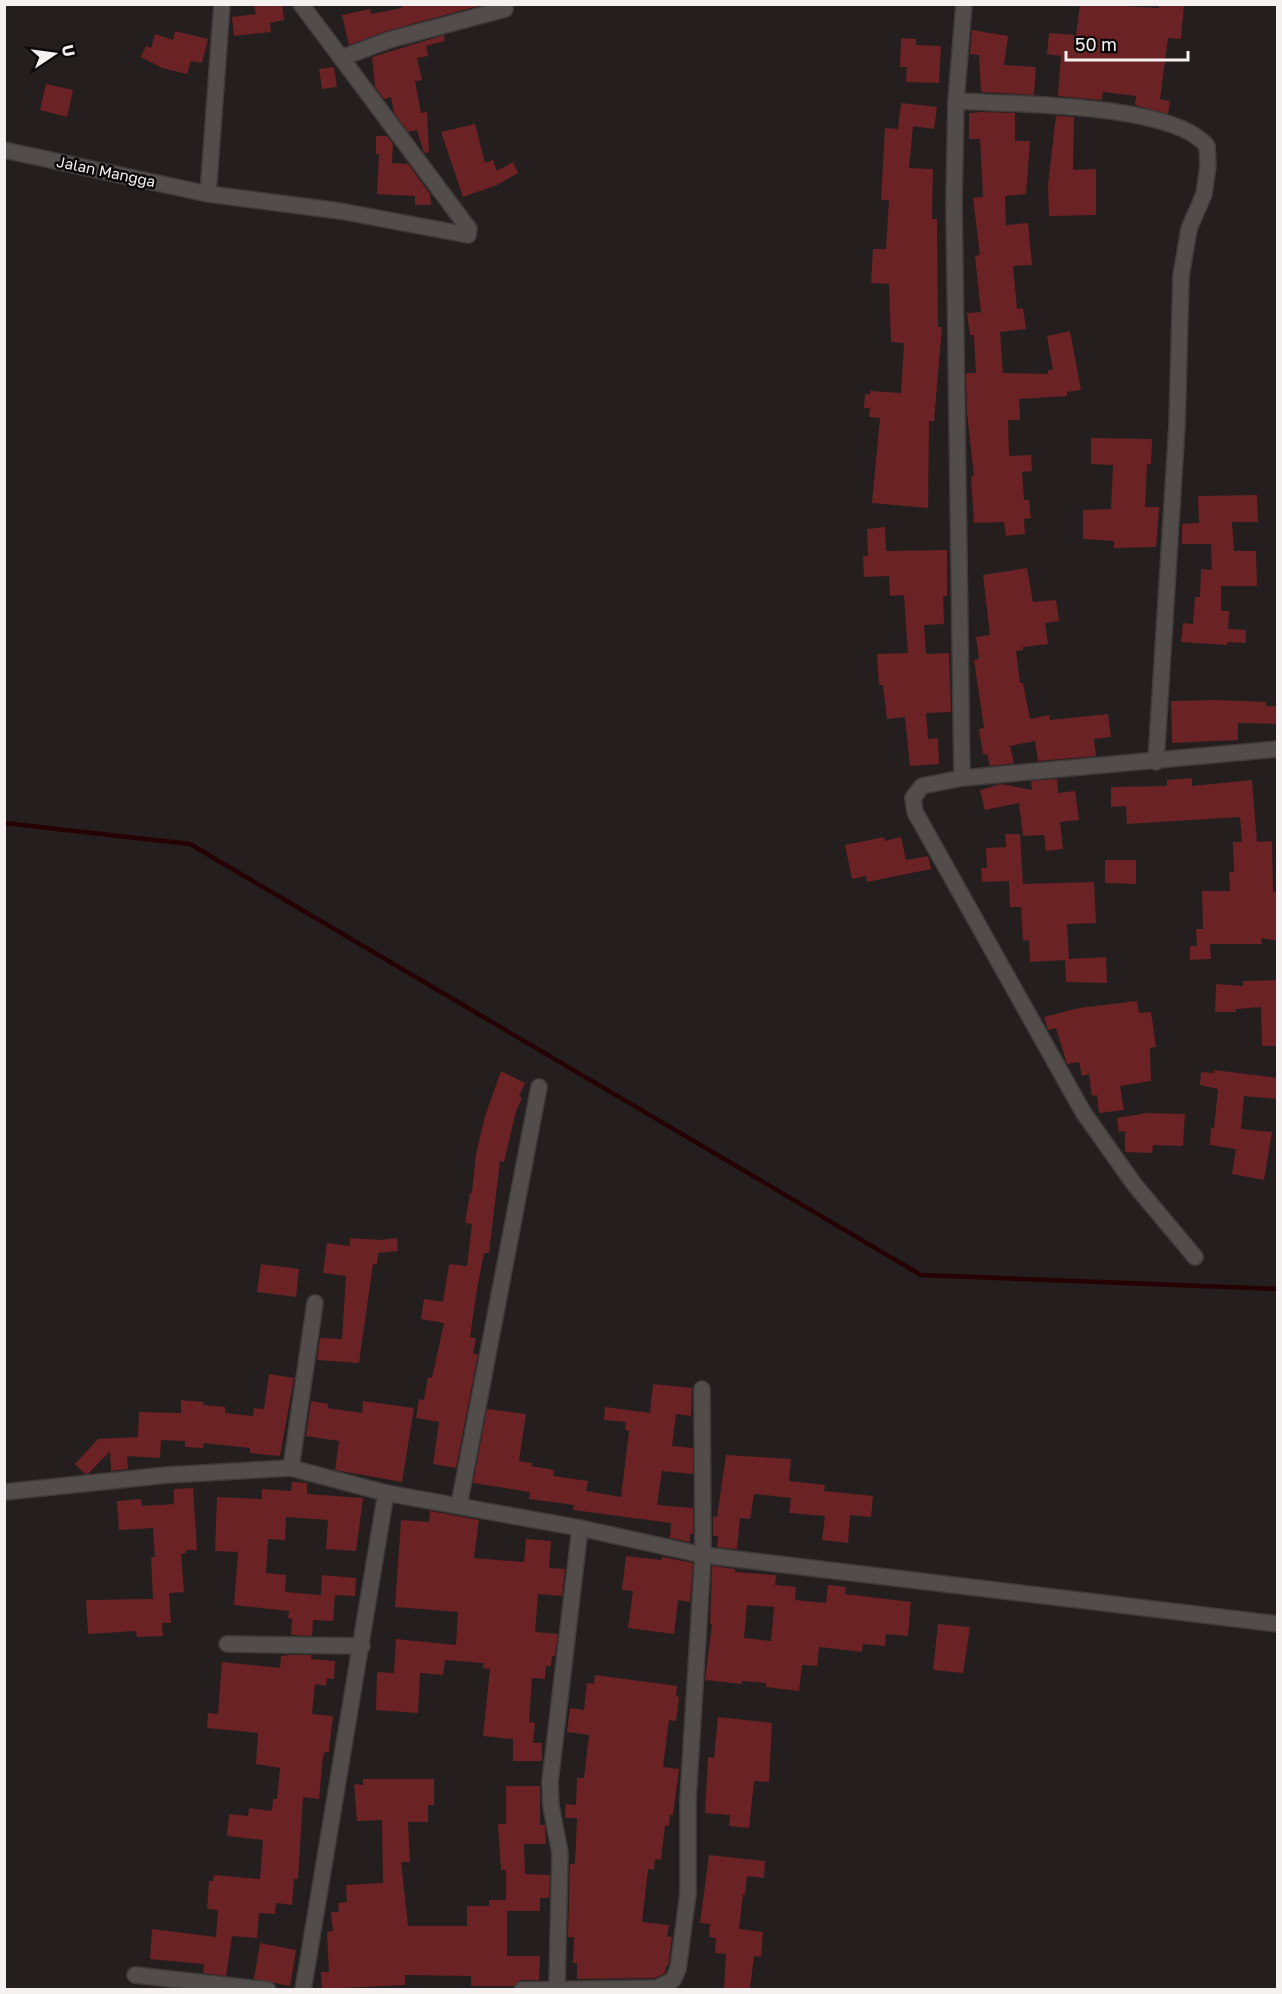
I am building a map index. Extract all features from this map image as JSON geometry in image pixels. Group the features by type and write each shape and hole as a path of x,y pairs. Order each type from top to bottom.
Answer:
{"street":[{"path":"208,194 222,4"},
{"path":"301,4 341,58 389,40 505,9"},
{"path":"962,778 954,202 956,101 964,4"},
{"name":"Jalan Mangga","path":"4,150 208,194 340,211 468,235 469,229 341,58"},
{"path":"956,101 1113,112 1157,118 1194,134 1207,146 1208,166 1204,194 1189,229 1181,276 1177,425 1156,762"},
{"path":"1195,1257 1134,1184 1083,1112 915,812 913,798 922,786 962,778 1278,749"},
{"path":"459,1505 538,1087"},
{"path":"291,1468 315,1303"},
{"path":"522,1989 657,1988 673,1980 678,1969 688,1894 688,1798 703,1555 702,1389"},
{"path":"4,1492 167,1475 291,1468 386,1493 580,1528 703,1555 1278,1624"},
{"path":"303,1989 386,1493"},
{"path":"557,1988 560,1853 550,1782 580,1528"},
{"path":"227,1644 362,1646"},
{"path":"135,1976 268,1989"}],"building":[{"path":"254,4 282,4 284,20 270,23 271,32 234,36 232,17 256,14"},
{"path":"401,4 478,4 478,6 386,31 349,45 342,15 370,9 371,14 402,8"},
{"path":"1080,4 1159,8 1159,4 1184,4 1181,39 1168,38 1160,99 1170,101 1168,114 1135,105 1136,96 1103,92 1102,100 1058,96 1061,56 1047,54 1049,33 1076,35"},
{"path":"972,30 1008,36 1004,65 1036,67 1034,95 981,92 979,55 970,54"},
{"path":"175,31 208,39 202,63 191,61 187,74 162,68 141,57 146,46 151,48 155,34 173,40"},
{"path":"444,35 445,41 426,46 428,56 417,58 422,80 415,81 421,113 427,112 429,152 424,153 417,130 408,132 394,113 391,97 384,99 375,87 372,57"},
{"path":"901,38 916,39 916,45 941,46 939,83 906,82 907,67 900,67"},
{"path":"334,67 337,87 322,89 319,69"},
{"path":"46,84 73,90 67,117 40,110"},
{"path":"901,103 937,107 934,129 913,126 909,168 933,169 932,219 937,219 938,327 942,327 934,421 929,421 928,508 872,503 880,418 869,417 870,408 864,408 865,394 870,394 870,391 901,393 904,343 891,342 889,284 871,283 873,249 886,249 889,200 881,200 885,128 898,129"},
{"path":"969,113 1015,113 1015,141 1030,141 1026,194 1005,196 1006,225 1028,223 1032,265 1013,266 1017,309 1023,308 1026,329 1000,332 1003,373 1048,374 1048,370 1053,370 1047,336 1070,331 1081,390 1067,392 1067,396 1019,399 1020,420 1008,420 1009,456 1031,455 1032,471 1022,472 1024,500 1029,500 1031,518 1024,519 1025,534 1006,536 1004,522 974,523 971,476 974,476 967,413 966,373 976,373 974,335 970,335 967,313 981,312 975,256 980,255 973,198 983,197 980,139 969,139"},
{"path":"1056,116 1074,117 1073,170 1096,169 1096,215 1049,216 1048,185"},
{"path":"475,124 485,163 493,160 497,171 513,162 518,173 497,185 463,197 441,132"},
{"path":"376,136 387,136 393,144 392,163 408,164 430,194 431,205 415,205 415,196 377,194 379,154 376,154"},
{"path":"1091,438 1152,439 1151,464 1147,464 1145,507 1159,507 1156,547 1114,548 1114,541 1083,539 1083,510 1111,509 1113,465 1091,464"},
{"path":"1257,495 1258,522 1232,522 1234,551 1256,551 1257,586 1221,586 1221,611 1229,611 1228,629 1246,630 1246,643 1227,642 1227,645 1181,642 1183,623 1193,624 1195,597 1200,597 1201,569 1212,570 1211,544 1182,544 1182,524 1199,523 1198,496"},
{"path":"885,527 886,551 947,550 947,596 943,596 944,624 924,625 926,654 949,653 951,712 926,713 928,739 938,738 939,764 910,766 905,717 887,719 883,685 879,685 877,654 908,653 904,595 890,596 889,576 864,577 863,556 868,556 867,529"},
{"path":"1027,568 1033,602 1056,600 1059,621 1045,623 1048,644 1023,647 1023,650 1016,651 1020,683 1023,683 1030,719 1049,715 1050,720 1108,714 1111,737 1094,739 1096,756 1038,761 1035,741 1010,746 1014,763 990,766 987,754 983,755 979,729 984,728 974,660 979,659 976,637 990,635 983,575"},
{"path":"1171,701 1266,702 1266,706 1278,706 1278,724 1238,723 1238,740 1172,743"},
{"path":"1192,778 1192,786 1252,780 1257,842 1272,841 1273,892 1278,892 1278,941 1261,938 1262,944 1210,944 1211,959 1190,960 1190,946 1197,946 1196,929 1203,929 1202,891 1230,891 1229,872 1234,872 1233,842 1242,842 1240,817 1127,824 1126,806 1111,807 1111,787 1167,786 1167,780"},
{"path":"1057,779 1058,793 1075,791 1079,820 1060,822 1063,849 1046,851 1044,835 1023,836 1019,803 985,810 980,790 1001,784 1032,790 1031,781"},
{"path":"1005,834 1020,834 1023,884 1094,882 1096,923 1067,924 1069,959 1106,957 1107,983 1066,982 1065,960 1030,962 1029,940 1023,941 1021,907 1010,907 1009,881 982,882 981,868 987,868 986,848 1006,847"},
{"path":"884,837 885,841 901,837 906,860 928,856 931,869 867,882 866,876 852,879 845,845"},
{"path":"1105,860 1136,860 1136,884 1105,883"},
{"path":"1278,980 1278,1046 1262,1046 1261,1007 1236,1009 1236,1012 1215,1012 1216,984 1243,986 1243,981"},
{"path":"1137,1001 1139,1013 1151,1012 1156,1047 1150,1048 1151,1081 1120,1086 1124,1110 1099,1113 1097,1095 1092,1096 1089,1074 1082,1076 1079,1062 1067,1064 1056,1028 1048,1030 1044,1017 1079,1008"},
{"path":"1214,1070 1278,1078 1278,1099 1244,1096 1241,1129 1272,1132 1264,1180 1232,1174 1236,1149 1210,1145 1218,1089 1200,1085 1201,1072 1214,1073"},
{"path":"501,1071 525,1083 519,1096 522,1098 516,1111 504,1162 500,1161 489,1253 484,1253 477,1289 470,1337 476,1338 473,1354 478,1354 456,1468 433,1464 439,1422 416,1418 419,1399 424,1400 428,1377 432,1378 444,1323 421,1319 424,1299 443,1302 449,1264 467,1266 472,1224 465,1223 470,1193 472,1193 476,1154 485,1116"},
{"path":"1147,1113 1185,1114 1183,1146 1153,1145 1152,1153 1125,1152 1125,1131 1119,1132 1117,1118"},
{"path":"350,1238 380,1240 397,1238 398,1251 378,1253 377,1264 373,1264 359,1363 317,1360 320,1338 342,1339 346,1276 323,1273 327,1243 350,1246"},
{"path":"261,1264 299,1269 296,1297 257,1292"},
{"path":"269,1374 294,1378 280,1456 250,1453 250,1448 204,1443 203,1448 185,1447 185,1441 161,1440 160,1458 127,1456 128,1469 111,1471 110,1451 89,1473 85,1474 75,1464 98,1439 138,1437 139,1412 181,1413 181,1400 225,1407 225,1413 253,1416 254,1408 264,1409"},
{"path":"653,1384 692,1388 691,1416 676,1414 672,1446 693,1448 693,1474 662,1471 657,1505 693,1508 693,1534 690,1534 690,1542 670,1538 671,1523 573,1510 574,1505 529,1499 530,1492 473,1483 487,1409 526,1414 519,1461 532,1463 531,1466 554,1470 553,1476 588,1481 586,1491 621,1497 629,1431 625,1430 626,1422 604,1420 605,1407 650,1413"},
{"path":"311,1401 328,1404 328,1408 362,1413 363,1401 414,1408 402,1482 335,1470 339,1441 306,1436"},
{"path":"726,1455 791,1459 789,1481 825,1485 824,1491 873,1496 871,1517 850,1515 848,1543 822,1540 825,1516 789,1513 791,1498 754,1494 750,1519 740,1518 737,1549 717,1547 718,1536 713,1536 713,1516 717,1517"},
{"path":"292,1482 307,1483 307,1494 363,1498 356,1551 326,1549 328,1520 286,1517 285,1540 268,1539 266,1573 286,1575 285,1592 321,1595 322,1575 356,1578 355,1596 335,1595 333,1621 313,1620 312,1636 291,1635 292,1619 288,1618 289,1611 234,1605 238,1552 215,1551 217,1497 262,1499 262,1489 291,1491"},
{"path":"193,1488 197,1550 186,1550 186,1553 181,1554 184,1592 169,1593 171,1623 162,1623 163,1636 137,1637 136,1631 88,1634 86,1600 153,1599 151,1557 155,1557 153,1528 119,1530 117,1501 141,1499 142,1506 174,1504 174,1489"},
{"path":"430,1511 479,1520 474,1558 524,1562 526,1539 551,1541 549,1568 565,1569 562,1596 538,1594 535,1632 558,1634 555,1656 552,1656 551,1666 546,1666 545,1679 532,1678 529,1722 535,1723 533,1743 542,1743 542,1761 513,1761 513,1739 483,1736 490,1669 483,1668 484,1663 445,1660 443,1675 420,1673 418,1713 376,1710 377,1672 394,1673 396,1639 456,1645 458,1612 395,1607 401,1520 429,1522"},
{"path":"626,1556 661,1560 662,1557 693,1563 690,1602 678,1600 674,1634 628,1628 633,1591 622,1590"},
{"path":"712,1566 735,1569 735,1572 776,1575 775,1585 796,1587 795,1600 826,1603 828,1585 846,1587 845,1594 911,1602 908,1636 886,1634 885,1646 863,1644 862,1652 819,1647 817,1666 802,1665 799,1691 766,1687 766,1683 742,1681 742,1684 705,1680 712,1624 710,1624","holes":["747,1605 774,1607 771,1641 744,1638"]},
{"path":"938,1624 970,1627 963,1673 933,1670"},
{"path":"311,1655 311,1659 335,1661 334,1679 327,1678 326,1686 315,1684 312,1714 333,1716 329,1752 325,1752 323,1756 319,1799 303,1797 298,1879 294,1879 292,1905 276,1903 275,1914 259,1913 257,1938 232,1936 226,1976 203,1973 204,1964 150,1959 152,1929 216,1937 218,1910 207,1909 209,1881 213,1881 214,1875 260,1879 263,1840 227,1836 229,1814 248,1816 249,1808 272,1811 273,1799 277,1799 280,1768 256,1764 258,1733 207,1728 208,1713 218,1714 222,1662 280,1668 281,1656"},
{"path":"595,1675 677,1686 676,1696 679,1697 676,1721 669,1720 663,1767 679,1769 673,1815 670,1815 669,1826 665,1825 661,1860 655,1859 654,1870 648,1869 642,1922 669,1925 667,1936 672,1937 668,1967 666,1966 665,1973 655,1978 577,1979 577,1963 573,1963 574,1937 568,1937 570,1864 575,1864 577,1818 565,1818 566,1804 576,1805 577,1778 584,1778 589,1735 567,1732 570,1708 584,1710 587,1683 594,1684"},
{"path":"718,1717 772,1723 769,1782 754,1781 749,1828 729,1826 730,1815 705,1813 708,1757 714,1758"},
{"path":"363,1779 434,1779 434,1805 428,1805 428,1822 408,1822 410,1862 401,1862 408,1926 467,1926 467,1906 489,1906 489,1900 506,1900 506,1870 501,1870 498,1824 506,1824 506,1786 540,1786 540,1825 545,1825 546,1844 524,1844 525,1874 550,1875 549,1898 540,1898 540,1911 507,1911 507,1956 540,1956 539,1980 521,1980 513,1986 471,1986 471,1976 405,1975 405,1985 322,1989 321,1972 329,1972 327,1932 333,1931 331,1912 339,1912 338,1903 347,1902 346,1885 383,1883 382,1820 357,1821 354,1784 363,1785"},
{"path":"709,1855 765,1861 764,1878 747,1876 745,1895 743,1894 739,1929 763,1932 761,1957 754,1956 750,1989 724,1989 726,1954 715,1953 716,1938 709,1937 710,1924 700,1923"},
{"path":"260,1943 296,1950 290,1986 254,1979"}],"waterway":[{"path":"4,823 190,844 921,1275 1278,1289"}]}
